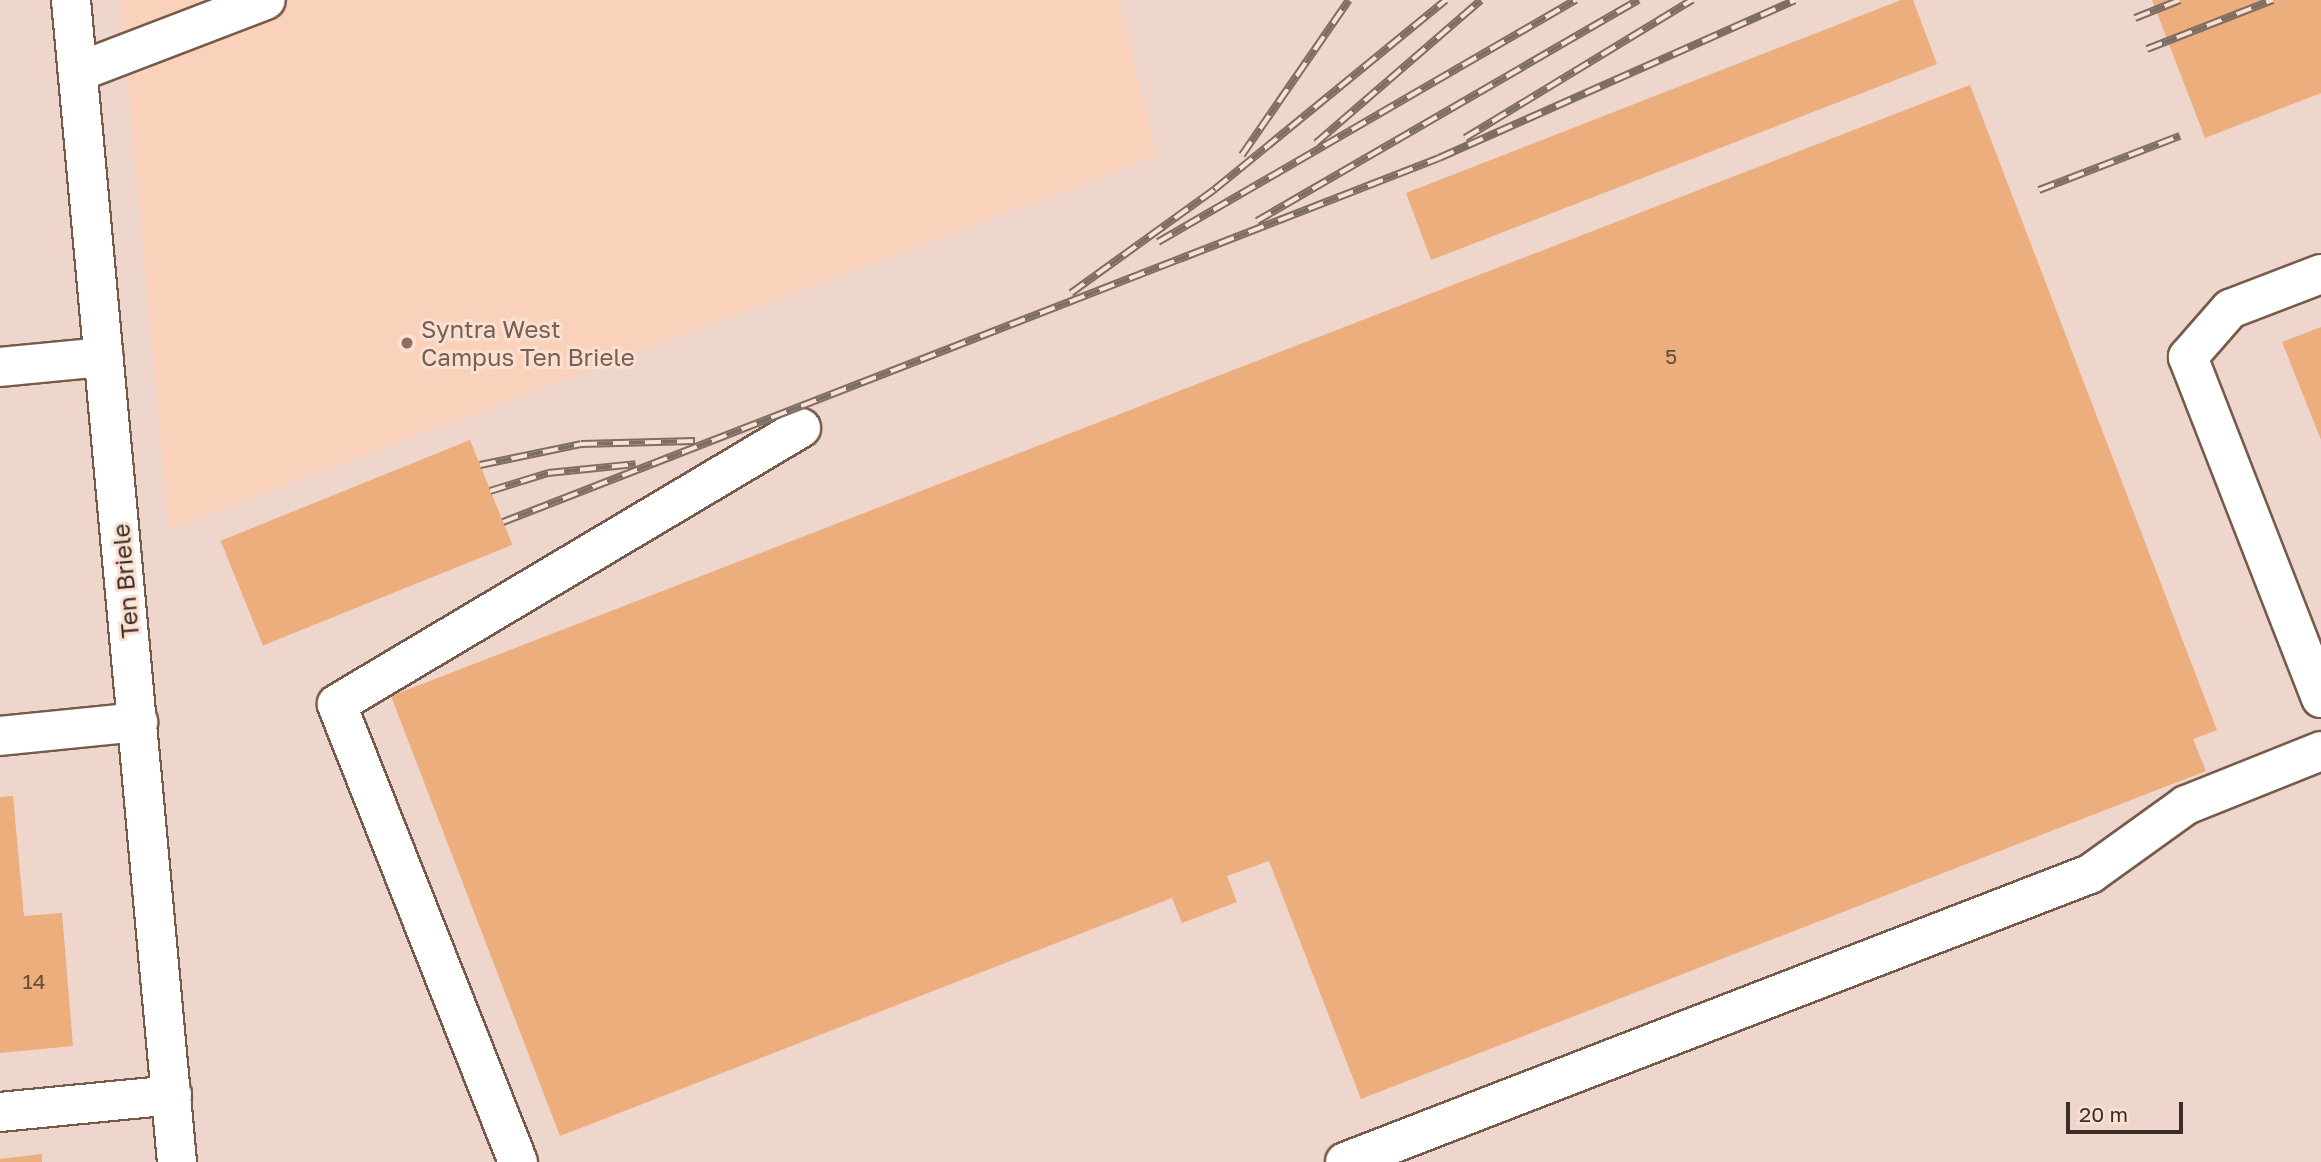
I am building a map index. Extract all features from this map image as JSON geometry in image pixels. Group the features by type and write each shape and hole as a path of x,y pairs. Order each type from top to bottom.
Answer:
{"street":[{"name":"Ten Briele","path":"71,0 177,1162"},
{"path":"78,72 266,0"},
{"path":"2321,274 2230,309 2188,357 2321,698"},
{"path":"0,367 104,357"},
{"path":"518,1162 337,704 801,428"},
{"path":"0,736 138,722"},
{"path":"1345,1162 2090,874 2186,805 2321,751"},
{"path":"0,1112 172,1096"}],"shaded area":[{"path":"0,0 2321,0 2321,1162 0,1162"},
{"name":"Syntra West Campus Ten Briele","path":"120,0 1119,0 1157,156 169,529"}],"building":[{"path":"1901,0 1913,0 1937,64 1431,260 1406,193"},
{"path":"2152,0 2321,0 2321,93 2205,138"},
{"path":"1970,85 2217,730 2193,739 2206,771 1361,1099 1269,861 1227,876 1237,902 1182,923 1172,898 560,1136 391,696"},
{"path":"2321,327 2321,440 2282,342"},
{"path":"470,440 512,545 263,646 221,541"},
{"path":"13,796 24,916 62,913 73,1046 0,1053 0,797"},
{"path":"42,1154 42,1162 0,1162 0,1159"}],"railway":[{"path":"1242,155 1349,0"},
{"path":"1071,293 1215,189 1446,0"},
{"path":"1316,143 1481,0"},
{"path":"1158,242 1576,0"},
{"path":"1257,221 1639,0"},
{"path":"1465,138 1692,0"},
{"path":"503,522 1439,158 1795,0"},
{"path":"2135,18 2180,0"},
{"path":"2147,49 2273,0"},
{"path":"2039,190 2180,136"},
{"path":"480,465 581,444 695,441"},
{"path":"490,491 548,473 636,464"}],"place":[{"name":"Syntra West Campus Ten Briele","path":"407,343"}]}
